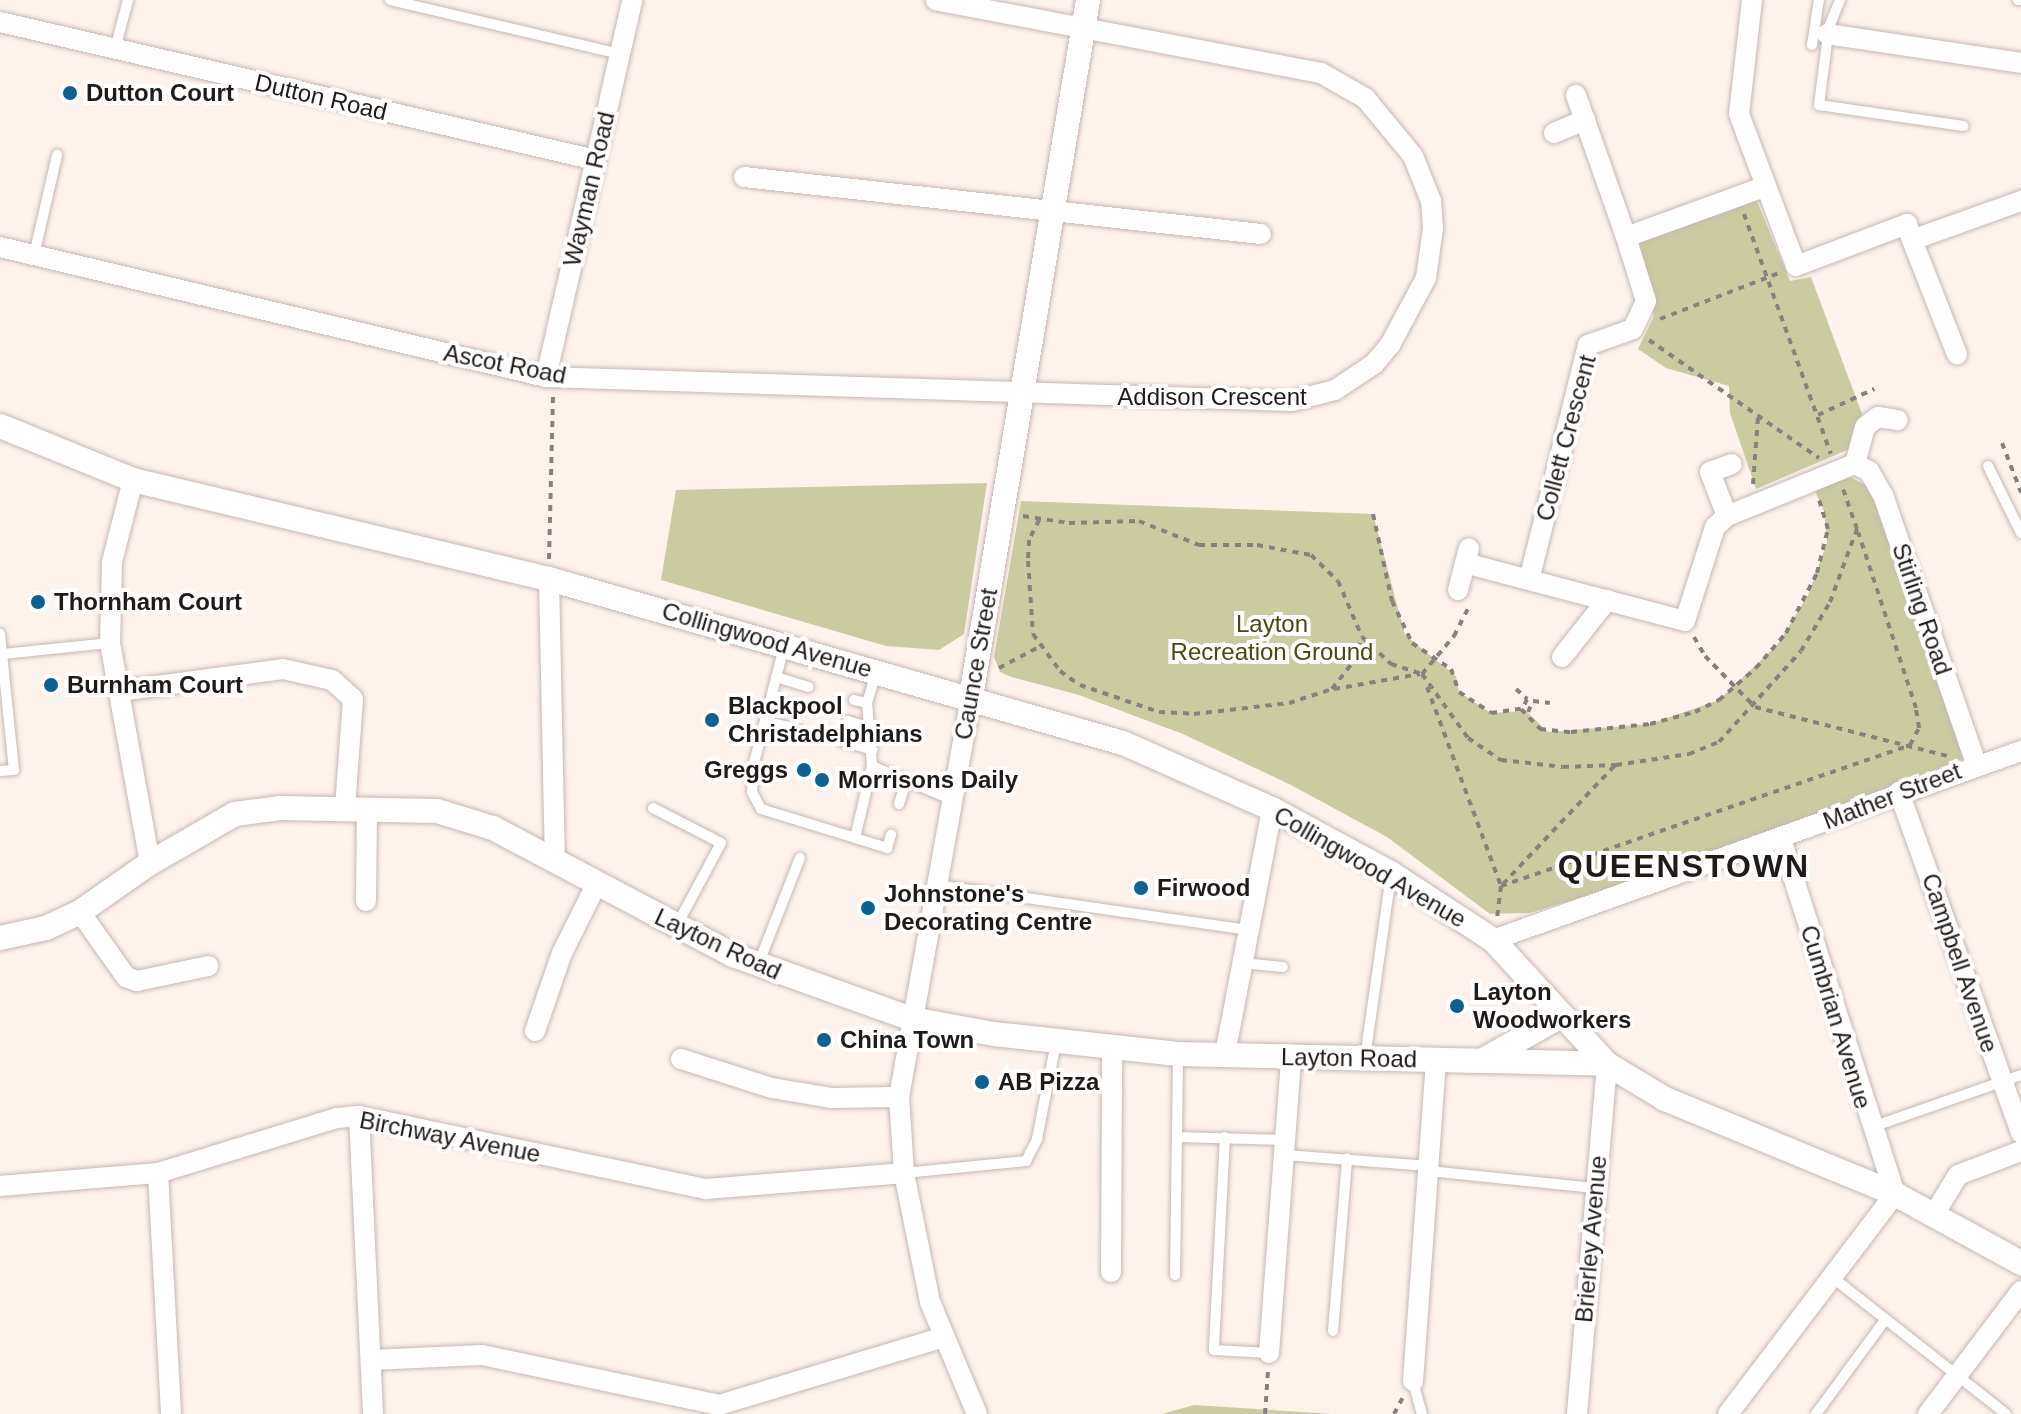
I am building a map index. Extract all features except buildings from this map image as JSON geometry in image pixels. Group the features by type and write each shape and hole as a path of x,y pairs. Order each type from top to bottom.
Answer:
{"street":[{"name":"Wayman Road","path":"549,378 632,0"},
{"name":"Addison Crescent","path":"936,0 1321,73 1343,82 1383,116 1413,156 1431,201 1431,253 1417,302 1374,364 1314,398 1022,395"},
{"name":"Caunce Street","path":"977,1414 941,1338 904,1173 899,1097 953,800 1088,0"},
{"path":"1752,0 1739,114 1796,266 1907,224 1957,354"},
{"name":"Dutton Road","path":"0,22 596,160"},
{"path":"1820,40 2021,63"},
{"path":"1576,95 1646,301 1633,329"},
{"path":"1554,133 1585,120"},
{"path":"744,177 1261,234"},
{"path":"1626,237 1764,187"},
{"path":"1912,240 2021,201"},
{"name":"Ascot Road","path":"0,247 549,378 1022,395"},
{"name":"Collett Crescent","path":"1529,580 1588,345 1633,329"},
{"path":"1458,590 1471,560 1529,580 1685,621 1708,537 1727,516 1846,467 1865,427 1878,417 1898,420"},
{"name":"Collingwood Avenue","path":"0,426 133,480 549,579 877,671 972,689 1123,743 1272,809 1392,874 1493,940 1561,1016"},
{"path":"1727,516 1710,472 1732,464"},
{"name":"Stirling Road","path":"1846,467 1869,471 1883,495 1976,764"},
{"path":"133,480 112,562 110,643 150,863"},
{"path":"549,579 555,861"},
{"path":"1561,656 1607,600"},
{"path":"119,691 283,669 332,680 353,699 356,809 366,901"},
{"name":"Mather Street","path":"1493,940 1781,838 1976,764 2019,759"},
{"name":"Campbell Avenue","path":"1899,792 2012,1079 2021,1133"},
{"name":"Layton Road","path":"0,938 46,928 80,912 150,863 235,814 356,809 464,816 676,927 758,965 912,1019 1056,1042 1178,1054 1607,1064"},
{"path":"1225,1054 1272,809"},
{"name":"Cumbrian Avenue","path":"1781,838 1871,1127 1895,1194"},
{"path":"535,1031 562,953 596,885"},
{"path":"80,912 126,977 137,981 208,966"},
{"name":"Layton Road","path":"1485,1059 1561,1016 1607,1064 1665,1099 1895,1194 1935,1213 2021,1263"},
{"path":"1111,1272 1112,1048"},
{"path":"1269,1353 1291,1057"},
{"path":"681,1059 772,1088 832,1098 899,1097"},
{"path":"1413,1381 1436,1059"},
{"name":"Brierley Avenue","path":"1577,1414 1607,1064"},
{"path":"359,1116 373,1414"},
{"name":"Birchway Avenue","path":"0,1186 158,1173 337,1118 359,1116 706,1189 904,1173"},
{"path":"1935,1213 1958,1175 2021,1151"},
{"path":"158,1173 171,1414"},
{"path":"1728,1414 1895,1194"},
{"path":"1928,1414 2021,1291"},
{"path":"371,1360 482,1355 719,1405 941,1338"}],"lane":[{"path":"115,49 128,0"},
{"path":"390,0 620,54"},
{"path":"1819,0 1819,105 1963,126"},
{"path":"1820,40 1840,0"},
{"path":"34,255 57,155"},
{"path":"1988,466 2021,533"},
{"path":"0,634 14,770 0,771"},
{"path":"3,654 110,643"},
{"path":"785,645 751,777 761,809 887,848 891,835"},
{"path":"855,838 872,766 867,703 877,671"},
{"path":"776,677 809,687"},
{"path":"771,700 803,709"},
{"path":"854,700 867,703"},
{"path":"765,721 797,729"},
{"path":"848,721 869,727"},
{"path":"842,741 873,750"},
{"path":"872,766 953,800"},
{"path":"899,804 906,781"},
{"path":"653,808 721,843 676,927"},
{"path":"758,965 800,858"},
{"path":"1365,1058 1392,874"},
{"path":"936,885 1248,930"},
{"path":"1242,963 1283,967"},
{"path":"904,1173 1026,1161 1037,1139 1056,1042"},
{"path":"1175,1275 1178,1054"},
{"path":"1871,1127 2012,1079"},
{"path":"1177,1137 1225,1137 1347,1159 1594,1188"},
{"path":"1225,1137 1214,1350 1269,1353"},
{"path":"1333,1331 1347,1159"},
{"path":"1831,1275 2006,1414"},
{"path":"1816,1414 1885,1320"},
{"path":"1413,1381 1422,1414"}],"path":[{"path":"1501,886 1910,745 1919,728 1916,708 1857,529 1846,467 1817,415 1738,197"},
{"path":"1633,329 1796,266"},
{"path":"1633,329 1758,416 1846,467"},
{"path":"549,378 549,579"},
{"path":"1817,415 1874,389"},
{"path":"1751,506 1758,416"},
{"path":"2002,443 2021,492"},
{"path":"1373,514 1405,635 1451,669 1459,692 1491,713 1525,711 1548,732 1629,727 1695,712 1734,688 1786,633 1817,573 1828,529 1810,482"},
{"path":"1002,510 1039,520 1139,521 1199,545 1272,546 1311,555 1338,581 1362,637 1391,664 1422,674 1468,738 1501,760 1616,765 1689,754 1719,742 1755,707 1801,651 1830,602 1857,529"},
{"path":"1039,520 1029,540 1027,596 1039,647 1080,685 1159,712 1194,714 1289,703 1332,689 1422,674 1467,613 1471,560"},
{"path":"1685,621 1705,656 1755,707 1976,764"},
{"path":"1332,689 1355,660 1362,637"},
{"path":"972,689 1039,647"},
{"path":"1422,674 1501,886 1493,940"},
{"path":"1516,689 1530,700 1550,703"},
{"path":"1525,711 1530,700"},
{"path":"1501,886 1616,765"},
{"path":"1265,1414 1269,1353"}],"green space":[{"path":"1756,199 1790,281 1811,277 1862,414 1852,448 1756,489 1730,413 1729,386 1666,368 1638,349 1654,316 1638,243"},
{"name":"Layton Recreation Ground","path":"1850,477 1874,489 1968,757 1663,872 1530,913 1490,914 1387,837 1291,785 1183,734 1079,695 1011,677 1000,672 994,657 1021,501 1373,514 1405,635 1456,676 1459,692 1491,713 1526,711 1548,732 1650,724 1719,700 1777,645 1808,595 1827,543 1824,511 1814,489"},
{"path":"987,483 964,634 939,650 886,646 661,580 676,490"},
{"path":"1194,1405 1333,1414 1162,1414"}],"place":[{"name":"Dutton Court","path":"70,93"},
{"name":"Thornham Court","path":"38,602"},
{"name":"Burnham Court","path":"51,685"},
{"name":"Blackpool Christadelphians","path":"712,720"},
{"name":"Greggs","path":"804,770"},
{"name":"Morrisons Daily","path":"822,780"},
{"name":"Firwood","path":"1141,888"},
{"name":"Johnstone's Decorating Centre","path":"868,908"},
{"name":"Layton Woodworkers","path":"1457,1006"},
{"name":"China Town","path":"824,1040"},
{"name":"AB Pizza","path":"982,1082"}],"district":[{"name":"QUEENSTOWN","path":"1684,866"}]}
